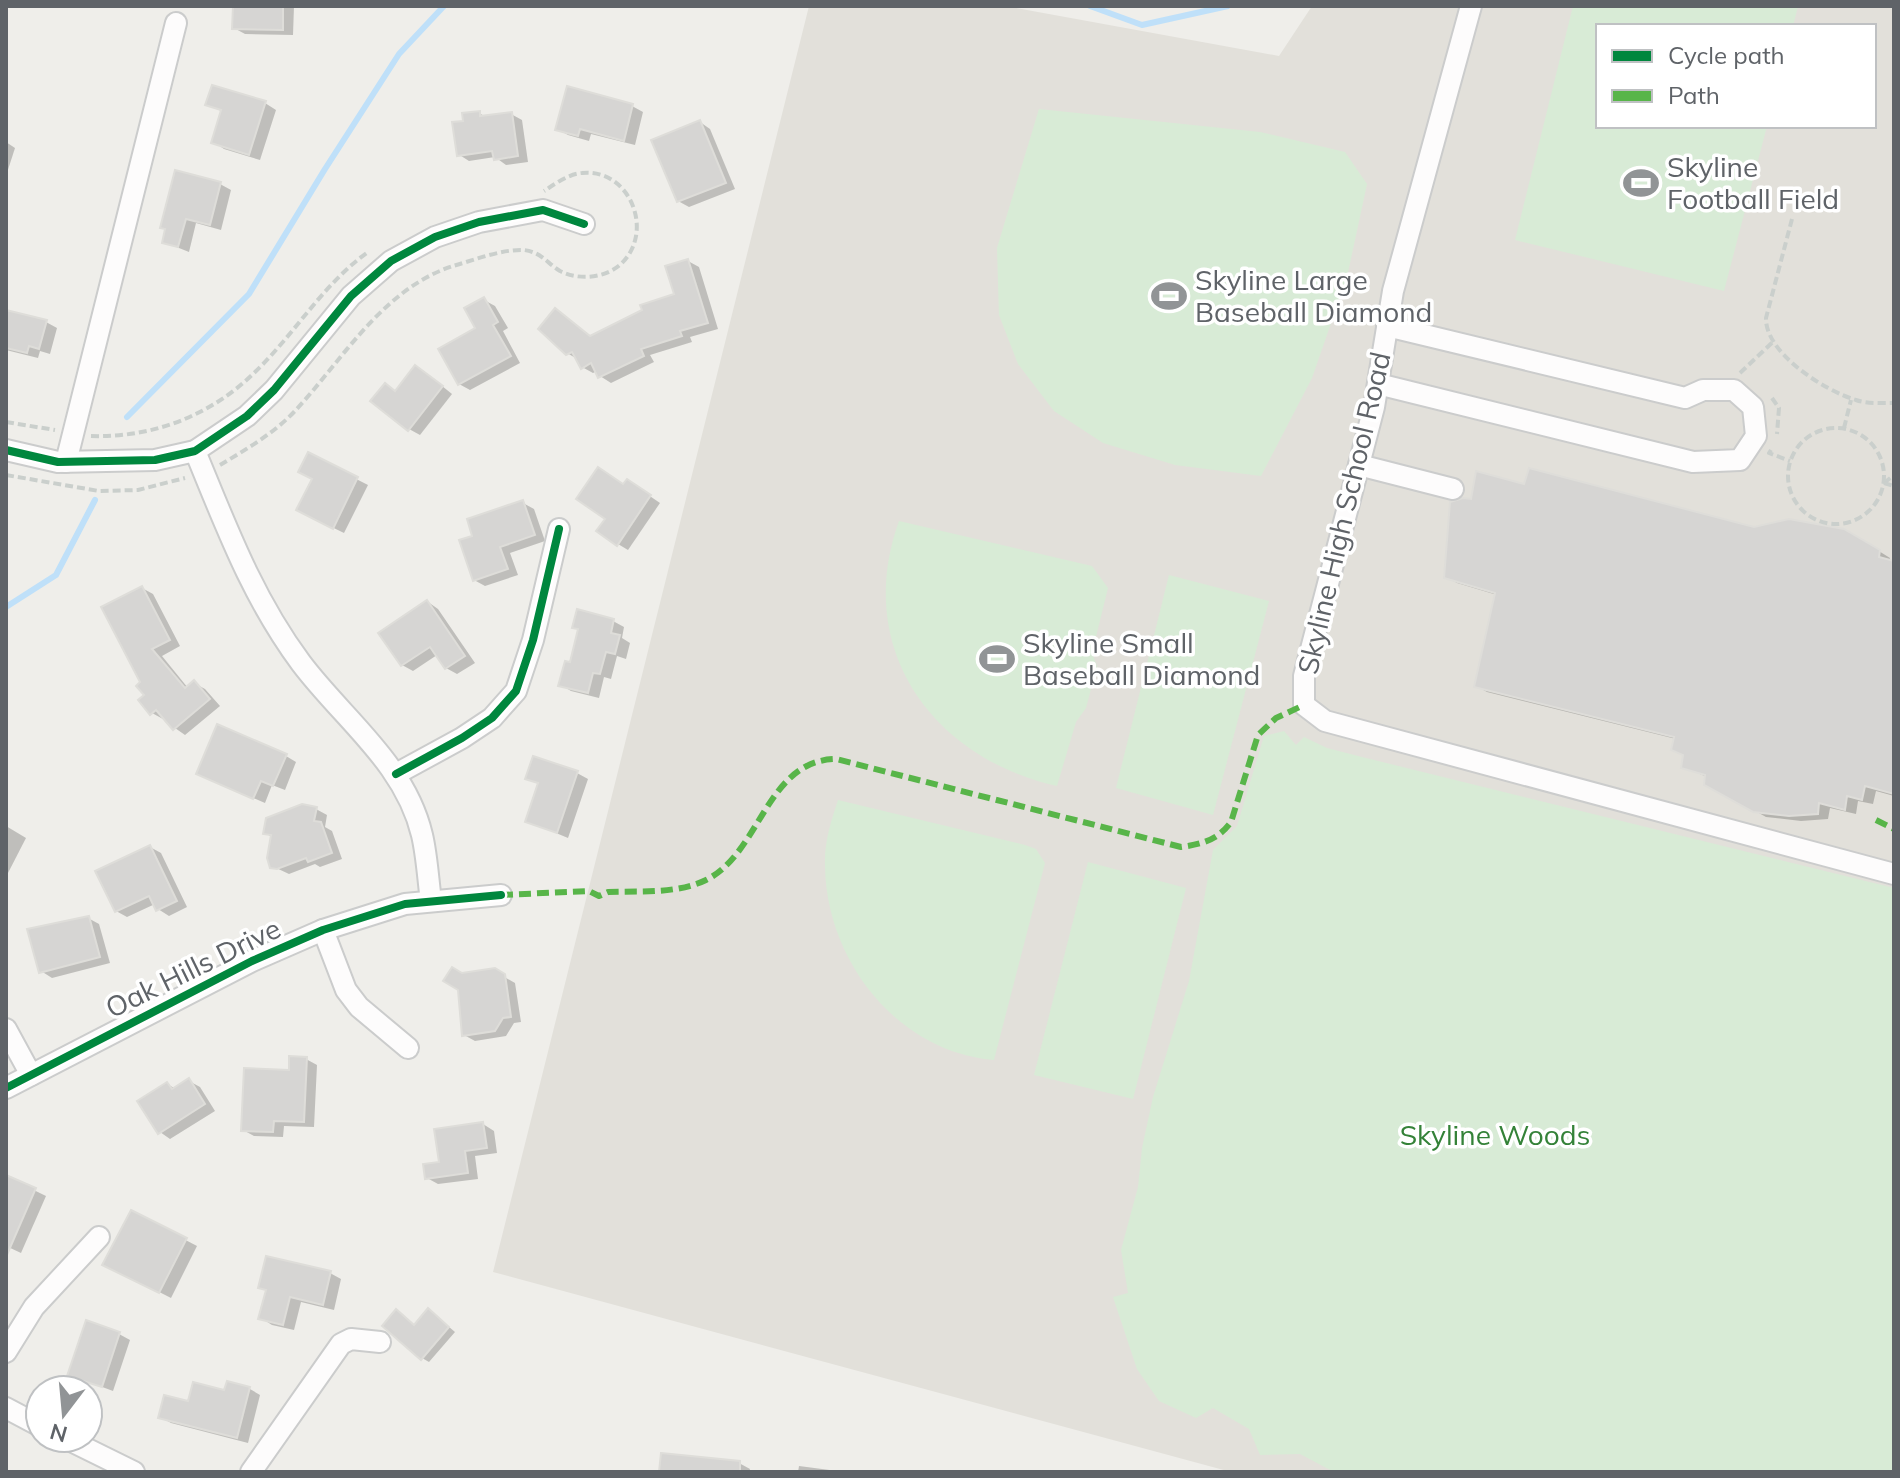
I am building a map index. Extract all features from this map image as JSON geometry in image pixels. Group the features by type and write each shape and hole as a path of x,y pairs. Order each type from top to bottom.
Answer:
{"street":[{"name":"Skyline High School Road","path":"1471,6 1393,291 1378,384 1304,676 1304,705 1325,721 1894,874"},
{"path":"66,462 176,23"},
{"path":"6,450 66,462 155,460 195,451 247,416 274,390 351,296 391,261 435,237 479,222 543,210 584,224"},
{"path":"1378,384 1693,462 1740,460 1756,436 1753,407 1734,390 1703,390 1685,398 1387,326"},
{"path":"195,451 252,587 301,663 396,774 422,835 431,901"},
{"path":"1359,465 1453,489"},
{"path":"396,774 492,718 516,691 533,640 559,529"},
{"name":"Oak Hills Drive","path":"6,1088 252,961 323,930 405,904 501,895"},
{"path":"323,930 346,990 359,1007 408,1048"},
{"path":"6,1029 31,1075"},
{"path":"6,1352 34,1307 99,1237"},
{"path":"251,1472 341,1344 351,1339 380,1342"},
{"path":"6,1408 24,1418"},
{"path":"97,1454 134,1472"}],"path":[{"path":"219,466 249,448 292,414 377,316 410,289 449,267 521,250 536,252 560,271 577,277 598,276 620,265 631,252 638,234 632,200 620,186 603,174 581,172 539,194"},
{"path":"1792,219 1766,328 1786,357 1824,388 1859,402 1894,403"},
{"path":"6,422 94,436 160,428 206,411 255,372 331,283 375,248"},
{"path":"1844,428 1851,399"},
{"path":"1844,428 1855,431 1879,452 1884,467 1884,483 1880,498 1870,511 1857,520 1842,524 1826,523 1811,517 1799,507 1787,477 1790,461 1797,447 1808,436 1823,429 1844,428"},
{"path":"1769,453 1790,461"},
{"path":"6,475 99,491 138,490 187,477"},
{"path":"1884,483 1894,475"},
{"path":"1884,483 1894,486"}],"shaded area":[{"path":"809,6 1005,6 1279,56 1312,6 1894,6 1894,1472 1231,1472 493,1272"}],"green space":[{"name":"Skyline Football Field","path":"1573,6 1798,6 1794,24 1596,24 1596,128 1766,128 1724,291 1515,240"},
{"name":"Skyline Large Baseball Diamond","path":"1039,109 1260,132 1345,152 1367,184 1347,277 1312,378 1261,476 1175,465 1103,443 1054,411 1018,364 999,315 997,248"},
{"name":"Skyline Small Baseball Diamond","path":"899,521 1092,566 1108,588 1092,653 1097,666 1086,708 1076,722 1057,786 1012,772 973,751 940,723 914,691 896,653 887,612 887,568"},
{"path":"1169,575 1269,601 1213,815 1116,788"},
{"name":"Skyline Woods","path":"1284,731 1296,745 1304,737 1327,748 1362,757 1894,888 1894,1472 1334,1472 1300,1454 1260,1455 1249,1429 1213,1408 1196,1418 1159,1401 1137,1369 1113,1297 1128,1293 1121,1250 1138,1187 1142,1148 1153,1097 1189,981 1213,850 1237,826 1264,736"},
{"path":"838,800 1025,845 1036,849 1045,863 994,1060 959,1053 927,1040 898,1020 853,967 838,935 829,901 825,866 827,841"},
{"path":"1088,862 1186,888 1133,1099 1034,1075"}],"building":[{"path":"233,6 283,6 283,30 232,29"},
{"path":"212,85 266,101 249,155 211,143 221,110 205,105"},
{"path":"567,86 633,104 624,141 580,129 578,136 555,130"},
{"path":"480,111 480,116 512,112 518,156 494,160 492,151 457,156 452,122 463,121 462,113"},
{"path":"700,120 726,183 677,202 651,140"},
{"path":"175,170 221,182 210,225 186,219 178,247 162,243 165,229 160,228"},
{"path":"688,259 708,323 680,331 682,336 641,349 644,356 598,378 591,363 581,369 572,352 566,355 538,329 555,308 590,336 642,310 640,305 674,294 665,266"},
{"path":"484,297 498,322 493,325 511,356 458,385 438,349 475,328 464,308"},
{"path":"6,310 47,320 39,349 29,346 27,353 6,348"},
{"path":"415,365 443,386 408,431 370,401 385,383 395,391"},
{"path":"308,452 358,477 333,529 296,510 312,479 298,472"},
{"path":"598,467 623,484 627,479 651,495 617,546 596,531 605,519 576,499"},
{"path":"1529,468 1754,527 1789,519 1844,529 1880,550 1879,557 1894,561 1894,794 1865,786 1862,800 1847,796 1845,810 1819,803 1818,814 1789,816 1753,812 1704,785 1705,775 1681,768 1683,755 1671,750 1674,737 1474,687 1495,593 1444,578 1450,502 1471,499 1476,471 1524,484"},
{"path":"523,500 535,535 500,547 508,569 473,581 459,540 472,536 467,519"},
{"path":"142,586 170,640 152,649 185,688 194,680 210,699 173,730 156,710 150,715 138,700 144,695 136,686 140,682 101,607"},
{"path":"427,600 465,656 445,669 430,647 401,666 378,633"},
{"path":"577,609 614,619 611,633 620,635 615,654 606,652 600,674 593,673 588,693 558,686 565,661 570,662 578,629 572,628"},
{"path":"217,724 287,754 273,786 261,781 253,799 196,774"},
{"path":"533,756 578,771 557,833 525,822 538,783 525,779"},
{"path":"302,804 317,807 314,821 321,822 332,853 308,862 306,858 277,869 270,868 267,858 271,835 263,834 266,818"},
{"path":"150,845 177,901 156,911 149,896 115,912 95,871"},
{"path":"89,916 100,957 39,973 27,929"},
{"path":"452,967 462,973 495,968 505,974 511,1017 503,1018 495,1031 462,1036 458,990 443,981"},
{"path":"289,1056 307,1057 304,1122 274,1121 273,1132 241,1131 244,1068 289,1070"},
{"path":"189,1078 205,1104 158,1134 137,1101 167,1082 172,1089"},
{"path":"483,1122 487,1148 465,1151 468,1173 425,1179 423,1164 439,1162 434,1129"},
{"path":"6,1175 36,1188 6,1257"},
{"path":"131,1210 187,1238 159,1293 102,1265"},
{"path":"266,1256 331,1271 323,1305 290,1297 283,1325 258,1319 266,1290 258,1288"},
{"path":"428,1308 449,1327 421,1360 382,1326 396,1309 414,1325"},
{"path":"86,1320 120,1332 104,1381 104,1374 68,1374"},
{"path":"227,1381 250,1387 237,1438 158,1418 164,1395 188,1401 193,1382 224,1390"},
{"path":"661,1453 740,1461 740,1472 659,1472"}],"waterway":[{"path":"127,417 249,294 399,54 444,6"},
{"path":"1090,6 1142,25 1228,6"},
{"path":"6,607 56,575 95,500"}],"marked path":[{"path":"501,895 589,891 599,896 608,892 670,890 706,880 725,867 740,850 779,791 794,775 813,763 836,759 1181,847 1196,844 1215,837 1231,822 1258,735 1276,718 1304,705"},
{"path":"1876,820 1894,829"}],"cycle path":[{"path":"6,450 58,462 155,460 195,451 247,416 274,390 351,296 391,261 435,237 479,222 543,210 584,224"},
{"path":"396,774 492,718 516,691 533,640 559,529"},
{"path":"6,1088 252,961 323,930 405,904 501,895"}],"place":[{"name":"Skyline Football Field","path":"1641,183"},
{"name":"Skyline Large Baseball Diamond","path":"1169,296"},
{"name":"Skyline Small Baseball Diamond","path":"997,659"}]}
